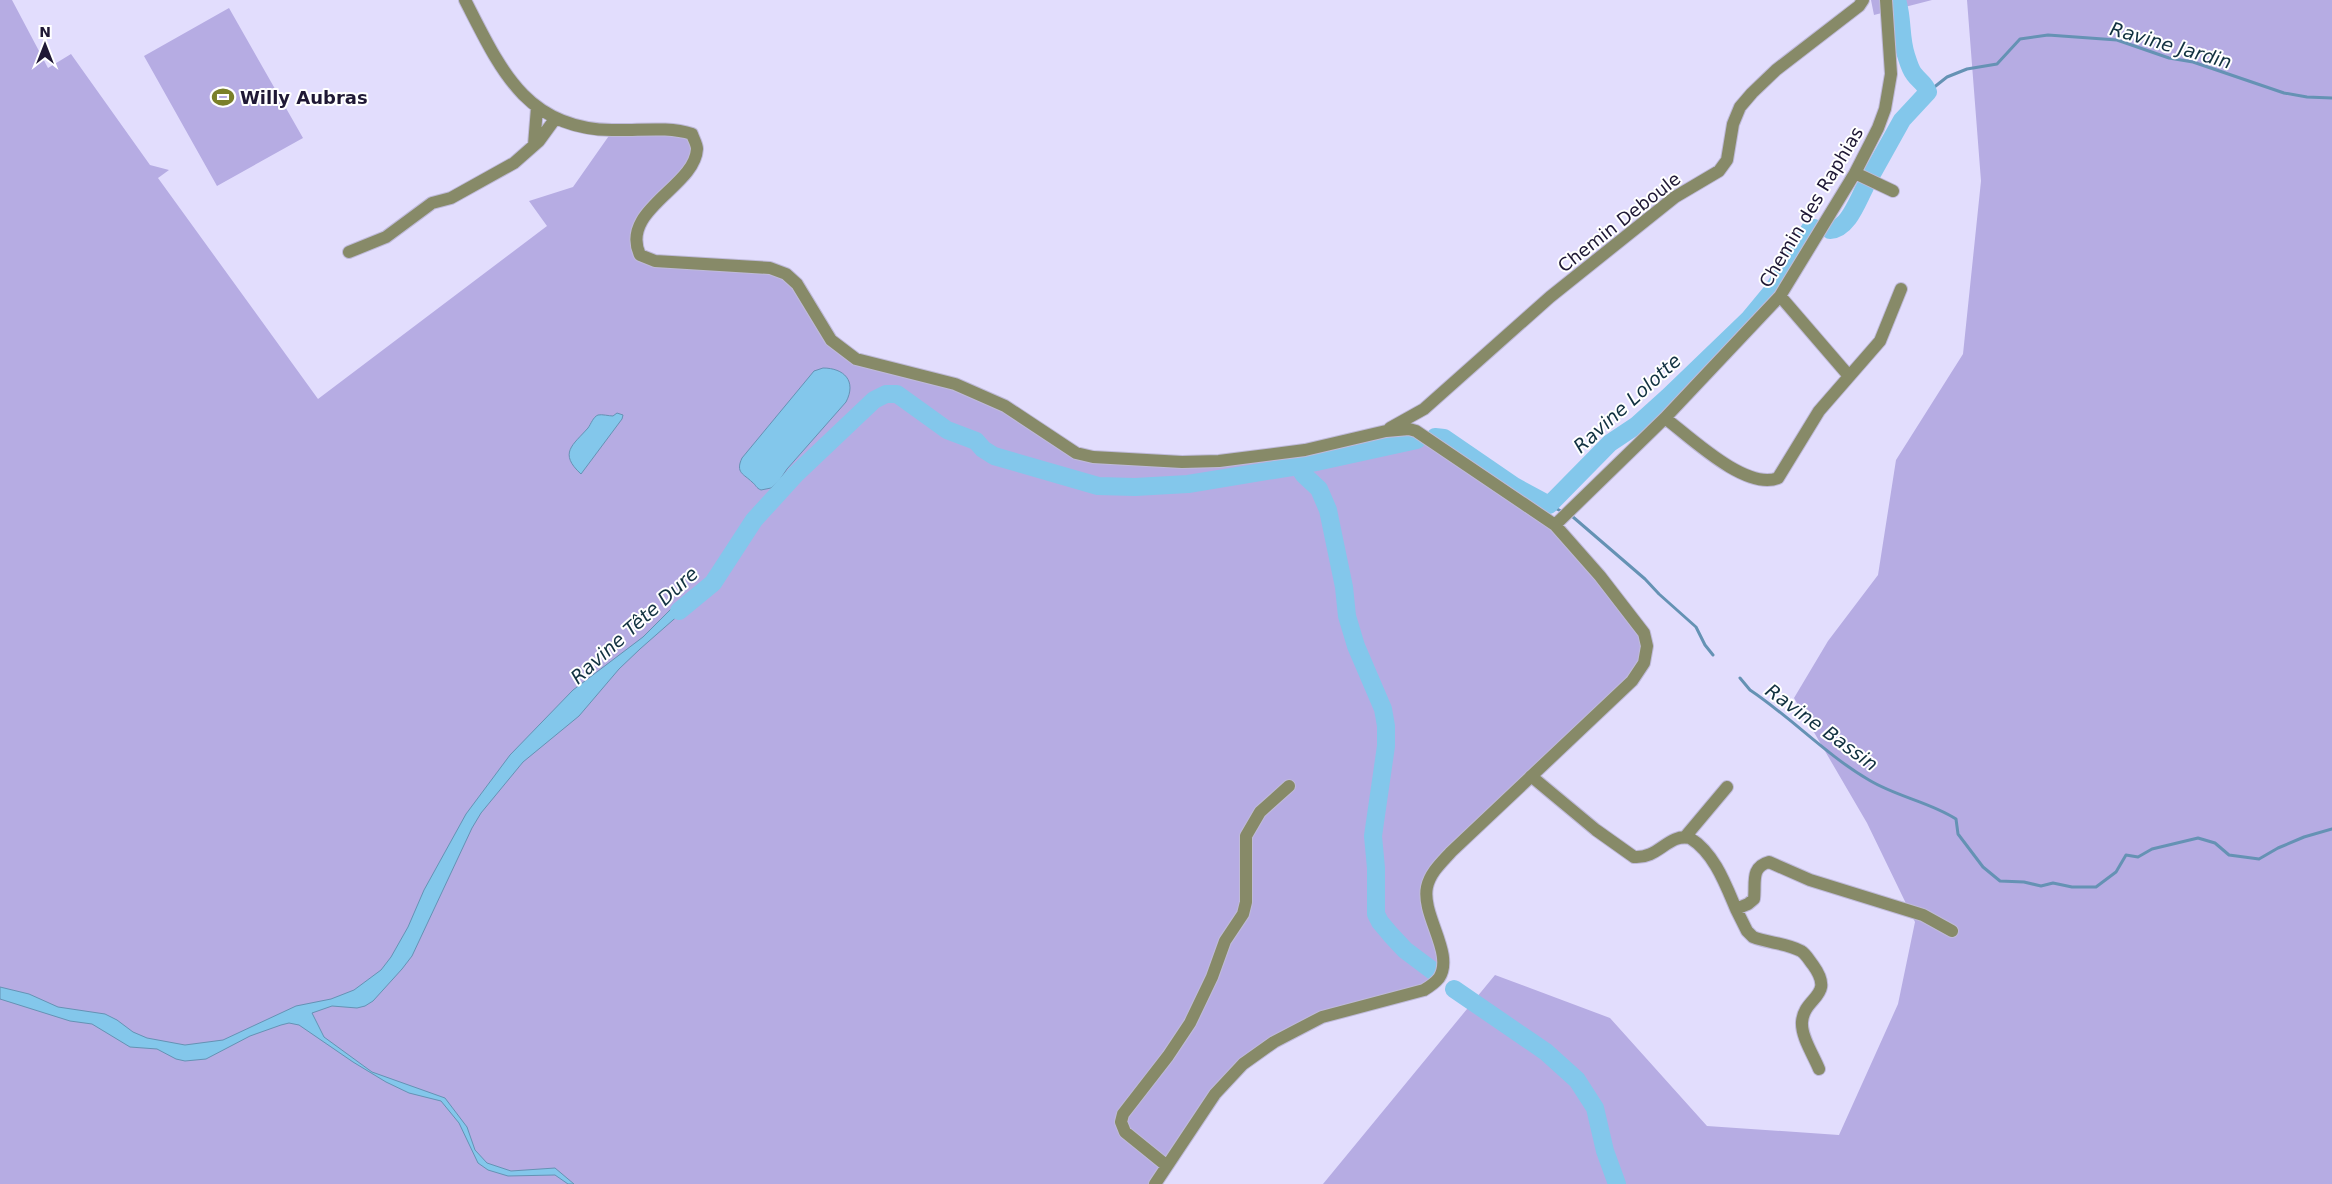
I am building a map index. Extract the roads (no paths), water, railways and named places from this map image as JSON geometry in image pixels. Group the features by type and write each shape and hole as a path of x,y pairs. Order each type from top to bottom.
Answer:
{"street":[{"path":"465,0 493,54 506,74 537,108 555,119 575,127 592,130 680,130 692,134 697,148 691,166 650,209 637,235 635,245 640,255 654,261 770,268 786,274 797,284 831,340 856,359 955,384 1005,406 1076,454 1093,458 1182,462 1271,456 1386,431 1409,429 1425,435 1555,525 1600,576 1644,633 1647,646 1644,663 1632,680 1451,852 1430,877 1426,903 1442,954 1443,969 1436,982 1424,990 1322,1018 1274,1042 1243,1064 1215,1094 1155,1184"},
{"name":"Chemin Deboule","path":"1386,431 1424,410 1550,297 1676,197 1719,171 1727,160 1733,124 1740,107 1776,70 1859,6 1863,0"},
{"name":"Chemin des Raphias","path":"1555,525 1665,418 1780,296 1855,173 1878,128 1890,91 1891,74 1886,0"},
{"path":"534,145 537,108"},
{"path":"349,252 386,236 432,203 451,198 514,163 534,145 555,119"},
{"path":"1855,173 1893,191"},
{"path":"1665,418 1728,466 1748,476 1771,481 1778,478 1808,426 1880,341 1901,289"},
{"path":"1780,296 1849,376"},
{"path":"1531,776 1596,830 1634,857 1652,856 1668,843 1685,837 1726,787"},
{"path":"1167,1166 1125,1132 1121,1122 1122,1114 1168,1056 1194,1015 1226,941 1243,914 1246,895 1246,836 1260,812 1289,786"},
{"path":"1685,837 1699,843 1707,852 1726,886 1747,931 1753,937 1803,952 1821,977 1823,983 1820,991 1804,1015 1802,1022 1803,1030 1819,1069"},
{"path":"1736,908 1748,904 1754,898 1754,874 1762,863 1769,862 1810,880 1923,915 1952,931"}],"water":[{"path":"823,368 837,370 846,377 850,388 846,402 787,469 779,481 771,488 759,489 741,473 739,467 742,458 814,371"},
{"path":"617,413 623,415 622,419 581,474 570,460 570,449 596,416 613,416"},
{"path":"699,597 697,603 681,613 619,669 579,716 523,762 481,813 472,828 412,956 373,1001 357,1008 332,1006 312,1013 324,1037 372,1072 445,1098 467,1127 475,1150 487,1163 511,1171 555,1168 574,1184 568,1184 555,1175 508,1176 488,1170 478,1163 459,1123 441,1101 409,1093 386,1082 299,1025 289,1023 281,1025 250,1036 206,1059 185,1061 176,1059 157,1049 130,1047 92,1024 70,1021 0,999 0,987 29,994 58,1007 105,1014 133,1032 147,1038 185,1045 223,1040 296,1006 331,999 354,990 381,970 391,957 408,927 424,890 466,814 510,755 573,690 643,637 676,604 684,599"}],"waterway":[{"name":"Ravine Jardin","path":"1873,172 1902,120 1928,92 1908,62 1897,0"},
{"name":"Ravine Jardin","path":"1928,92 1947,77 1967,69 1997,64 2020,39 2048,35 2117,40 2169,58 2193,62 2284,93 2307,97 2332,98"},
{"name":"Ravine Lolotte","path":"1830,230 1842,225 1847,220 1865,187"},
{"name":"Ravine Lolotte","path":"1435,437 1444,438 1514,486 1549,505 1610,443 1637,425 1749,319 1773,290 1810,229 1814,228"},
{"name":"Ravine Tête Dure","path":"679,611 713,583 754,520 796,474 874,400 886,394 897,394 947,430 976,441 983,449 994,456 1098,486 1135,487 1188,484 1298,466 1417,440"},
{"name":"Ravine Tête Dure","path":"1298,466 1304,475 1319,489 1328,510 1344,587 1347,616 1356,646 1383,709 1386,726 1386,746 1373,836 1376,868 1376,914 1380,922 1405,950 1433,971"},
{"name":"Ravine Bassin","path":"1549,505 1561,511"},
{"name":"Ravine Bassin","path":"1573,517 1645,579 1696,627 1705,645 1713,655"},
{"name":"Ravine Bassin","path":"1740,678 1750,690 1853,770 1880,786 1935,808 1956,819 1958,834 1983,867 2000,881 2024,882 2041,886 2053,883 2072,887 2096,887 2116,872 2126,855 2138,857 2152,849 2198,838 2215,843 2229,855 2259,859 2278,848 2304,837 2332,829"},
{"name":"Ravine Tête Dure","path":"1454,989 1546,1052 1577,1080 1595,1108 1605,1151 1617,1184"}],"place":[{"name":"Willy Aubras","path":"223,97"}]}
